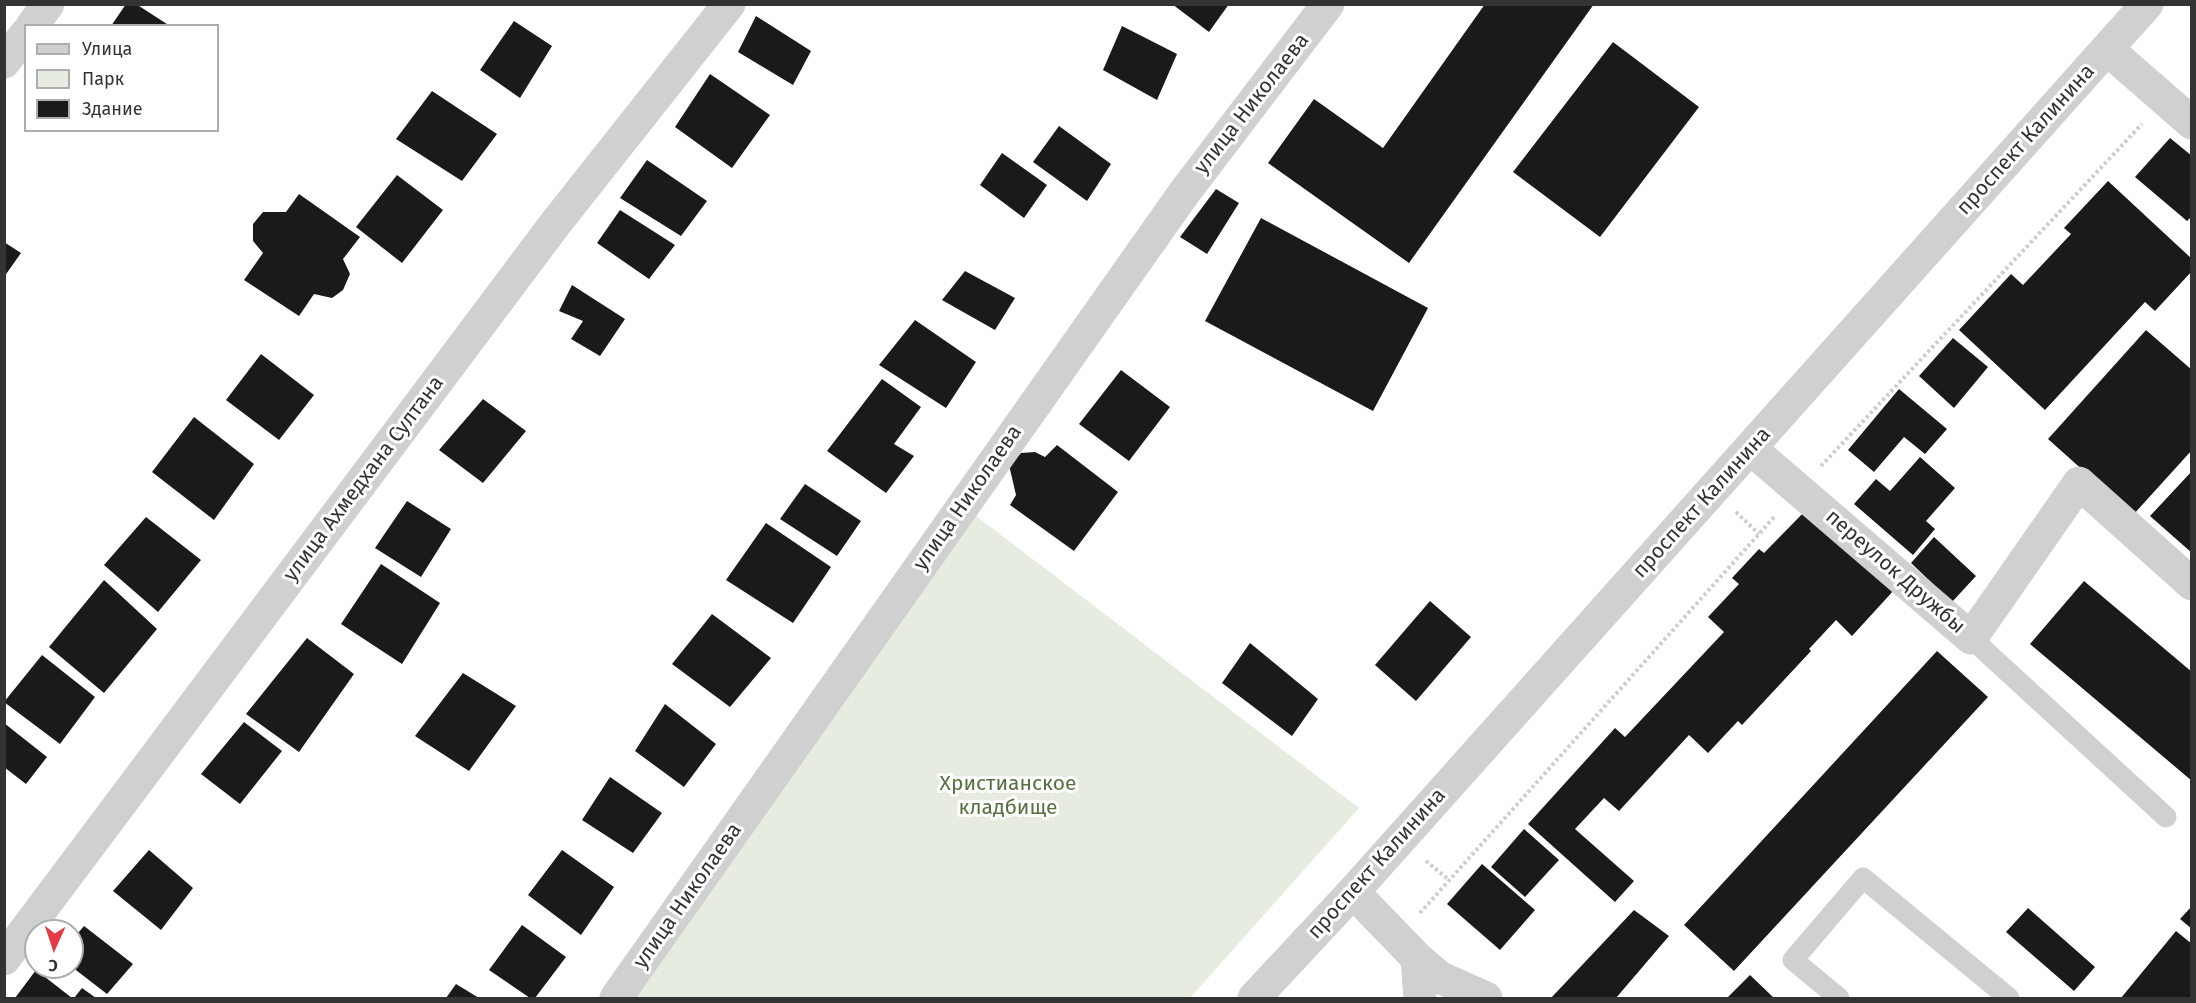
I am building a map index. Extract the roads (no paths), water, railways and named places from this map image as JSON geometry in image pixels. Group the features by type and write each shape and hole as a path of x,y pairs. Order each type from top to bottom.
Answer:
{"street":[{"path":"33,24 48,4"},
{"name":"улица Ахмедхана Султана","path":"4,959 555,224 729,4"},
{"name":"улица Николаева","path":"616,999 1184,193 1329,4"},
{"name":"проспект Калинина","path":"1254,999 1353,892 2147,4"},
{"path":"4,62 24,37"},
{"path":"2107,49 2192,123"},
{"name":"переулок Дружбы","path":"1750,448 1971,638 2079,483 2192,584"},
{"path":"1353,892 1417,958 1439,977 1486,999"},
{"path":"1417,958 1419,999"}],"lane":[{"path":"1971,638 2166,817"},
{"path":"1839,999 1793,960 1863,878 2009,999"}],"park label":[{"name":"Христианское кладбище","path":"1008,796"}]}
